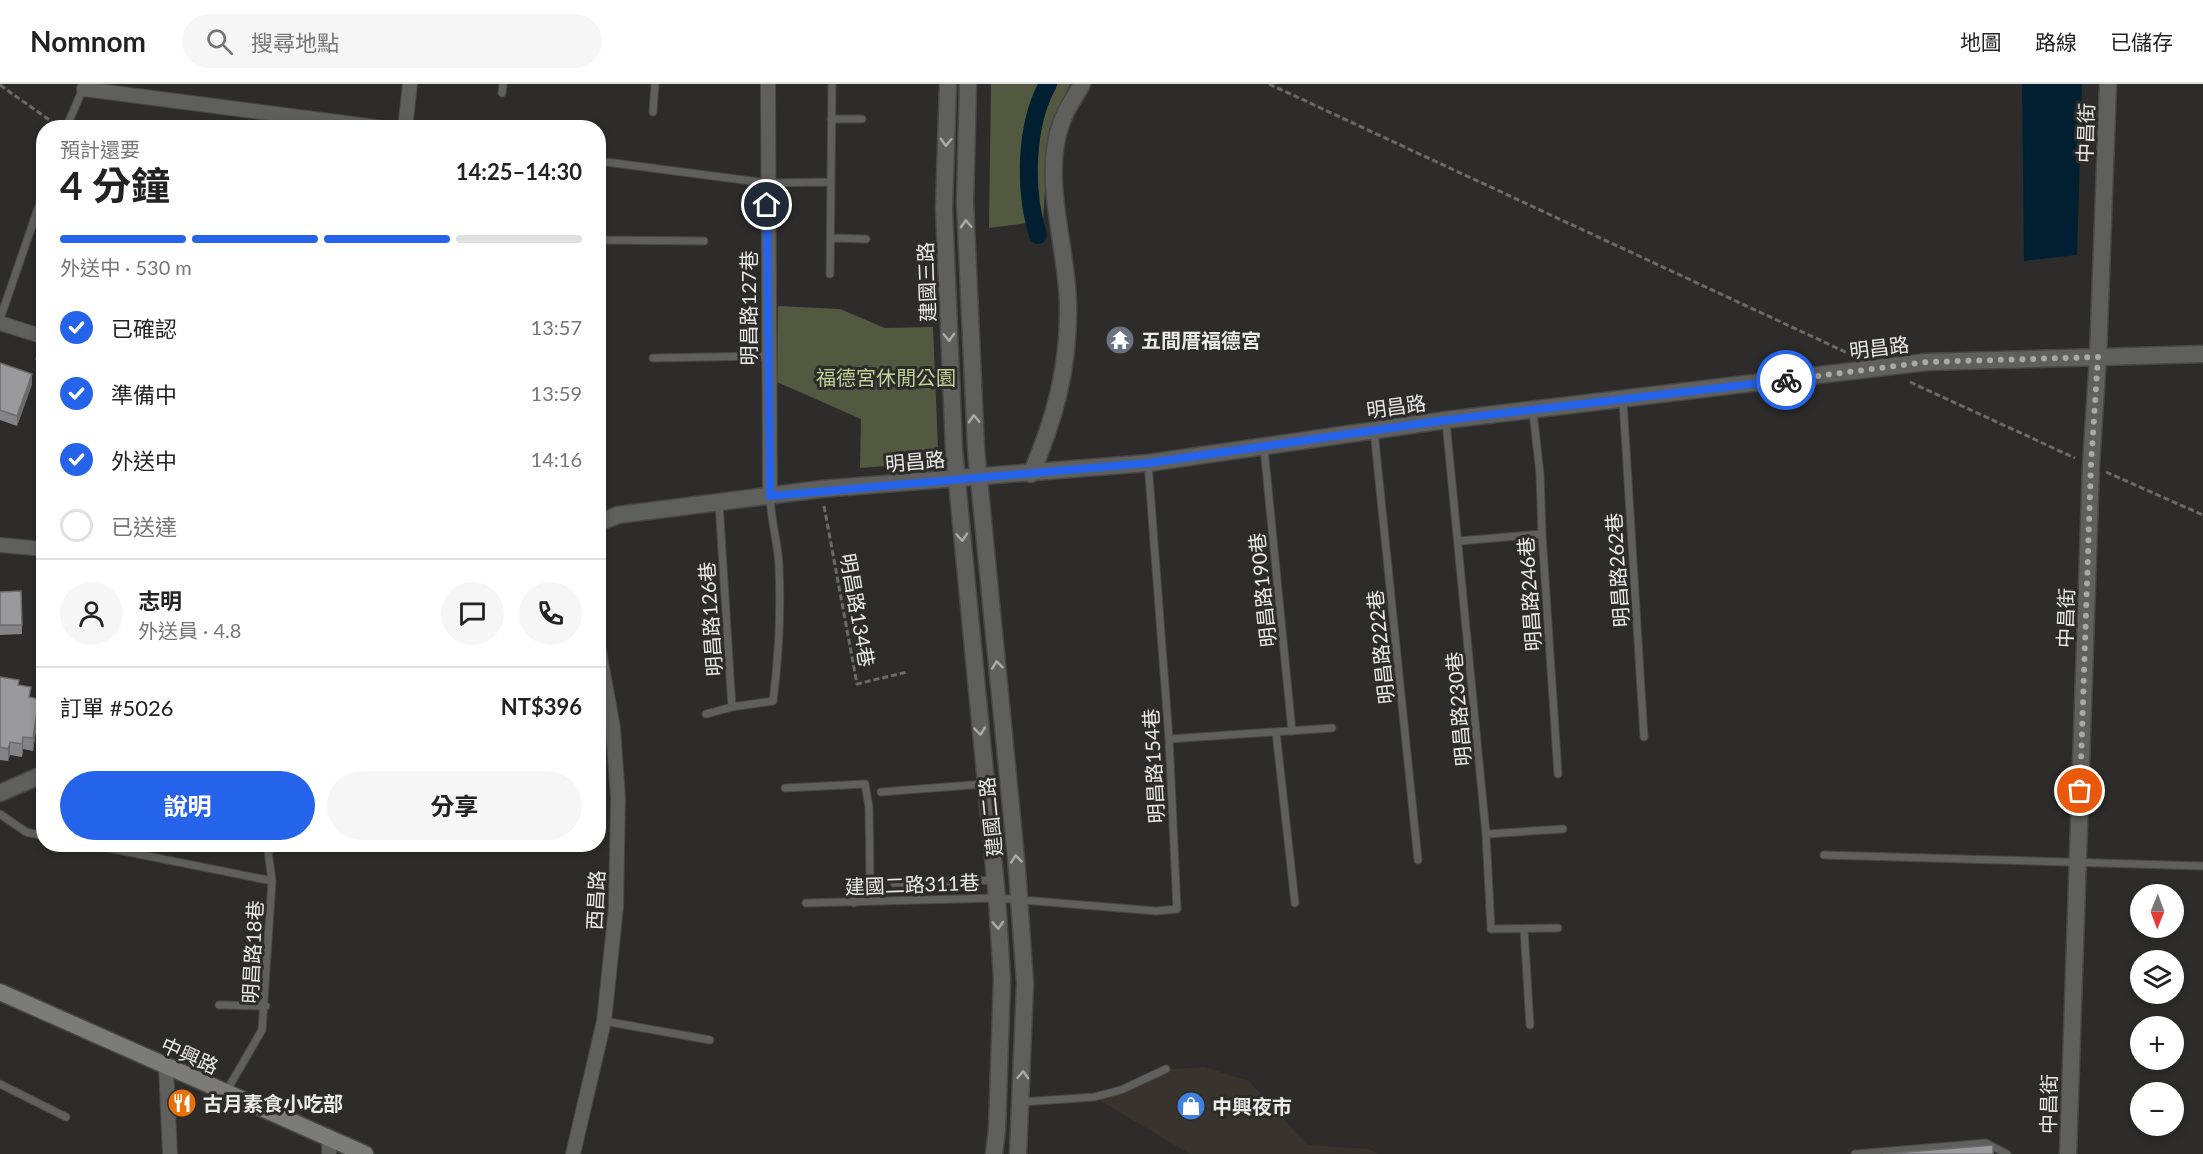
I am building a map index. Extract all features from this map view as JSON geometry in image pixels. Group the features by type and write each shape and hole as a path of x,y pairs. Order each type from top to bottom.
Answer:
{"main road":[{"name":"中興路","path":"0,992 225,1094 329,1146 365,1154"}],"street":[{"path":"406,120 410,84"},
{"name":"明昌路127巷","path":"768,84 770,496"},
{"name":"建國三路","path":"948,84 944,208 956,479"},
{"path":"968,84 965,202 978,478"},
{"path":"1031,474 1050,431 1062,384 1068,304 1055,197 1055,160 1060,125 1082,84"},
{"name":"中昌街","path":"2068,1154 2091,465 2098,357 2108,84"},
{"path":"84,86 327,120"},
{"path":"0,320 36,334"},
{"name":"明昌路","path":"606,520 618,515 821,489 1148,463 1446,420 1533,412 1927,362 2203,354"},
{"name":"建國二路","path":"978,478 1025,984 1022,1102 1018,1154"},
{"name":"建國二路","path":"956,479 984,784 997,898 1002,979 997,1130 994,1154"},
{"path":"0,545 36,548"},
{"name":"西昌路","path":"573,1154 604,1021 615,907 618,798 613,728 606,689"},
{"path":"0,793 36,777"},
{"path":"166,1068 170,1154"}],"lane":[{"path":"502,84 502,93"},
{"path":"653,112 655,84"},
{"path":"830,274 832,84"},
{"path":"69,120 84,86"},
{"path":"831,119 862,119"},
{"path":"606,162 767,183 830,182"},
{"path":"0,320 36,214"},
{"path":"831,238 866,239"},
{"path":"606,240 704,241"},
{"path":"653,358 768,356"},
{"name":"明昌路262巷","path":"1623,400 1644,737"},
{"name":"明昌路246巷","path":"1533,412 1540,474 1558,774"},
{"name":"明昌路230巷","path":"1446,420 1460,541 1486,834 1491,929 1558,928"},
{"name":"明昌路222巷","path":"1374,430 1418,860"},
{"name":"明昌路190巷","path":"1264,445 1292,731"},
{"name":"明昌路154巷","path":"1019,901 1156,911 1177,909 1169,739 1148,463"},
{"path":"706,714 732,707 773,701 780,644 779,563 770,518 770,496"},
{"name":"明昌路126巷","path":"719,502 732,707"},
{"path":"1460,541 1542,534"},
{"path":"1169,739 1332,728"},
{"path":"1276,732 1295,903"},
{"path":"785,788 865,784 869,807 870,875 854,903"},
{"path":"881,792 984,784"},
{"path":"0,814 26,832 36,834"},
{"path":"1486,834 1563,829"},
{"name":"明昌路18巷","path":"128,852 272,881 266,1006 262,1030 225,1094"},
{"path":"268,852 272,881"},
{"path":"1824,855 2078,861 2203,867"},
{"path":"894,883 995,880"},
{"name":"建國二路311巷","path":"806,903 997,898 1019,901"},
{"path":"1524,929 1530,1025"},
{"path":"219,1005 266,1006"},
{"path":"604,1021 710,1040"},
{"path":"1022,1102 1094,1097 1121,1090 1166,1069"},
{"path":"0,1084 66,1117"},
{"path":"1855,1154 1986,1143 2007,1154"}],"path":[{"path":"1269,84 1880,368 2203,515"},
{"path":"0,85 48,120"},
{"name":"明昌路134巷","path":"821,489 856,684 908,672"}],"shaded area":[{"name":"中興夜市","path":"1204,1067 1249,1081 1307,1145 1369,1149 1379,1154 1190,1154 1094,1097 1163,1070"}],"green space":[{"path":"991,84 1070,84 1049,129 1043,221 989,228"},
{"name":"福德宮休閒公園","path":"778,306 840,309 885,328 933,327 938,448 925,463 860,468 861,419 777,382"}],"water":[{"path":"2022,84 2082,84 2077,255 2024,261"}],"building":[{"path":"0,363 32,374 17,416 0,410"},
{"path":"21,591 22,625 0,625 0,592"},
{"path":"0,677 19,680 18,685 31,687 29,697 36,698 36,718 33,738 23,737 22,744 10,742 8,749 0,747"},
{"path":"1993,1145 1993,1154 1883,1154"}],"waterway":[{"path":"1038,235 1030,199 1029,158 1035,119 1040,100 1048,84"}],"way so far":[{"path":"1786,380 1927,362 2098,357 2091,465 2080,791"}],"place":[{"name":"五間厝福德宮","path":"1120,340"},
{"name":"古月素食小吃部","path":"182,1103"},
{"name":"中興夜市","path":"1191,1106"}],"route":[{"path":"767,205 770,496 821,489 1148,463 1446,420 1533,412 1786,380"}]}
